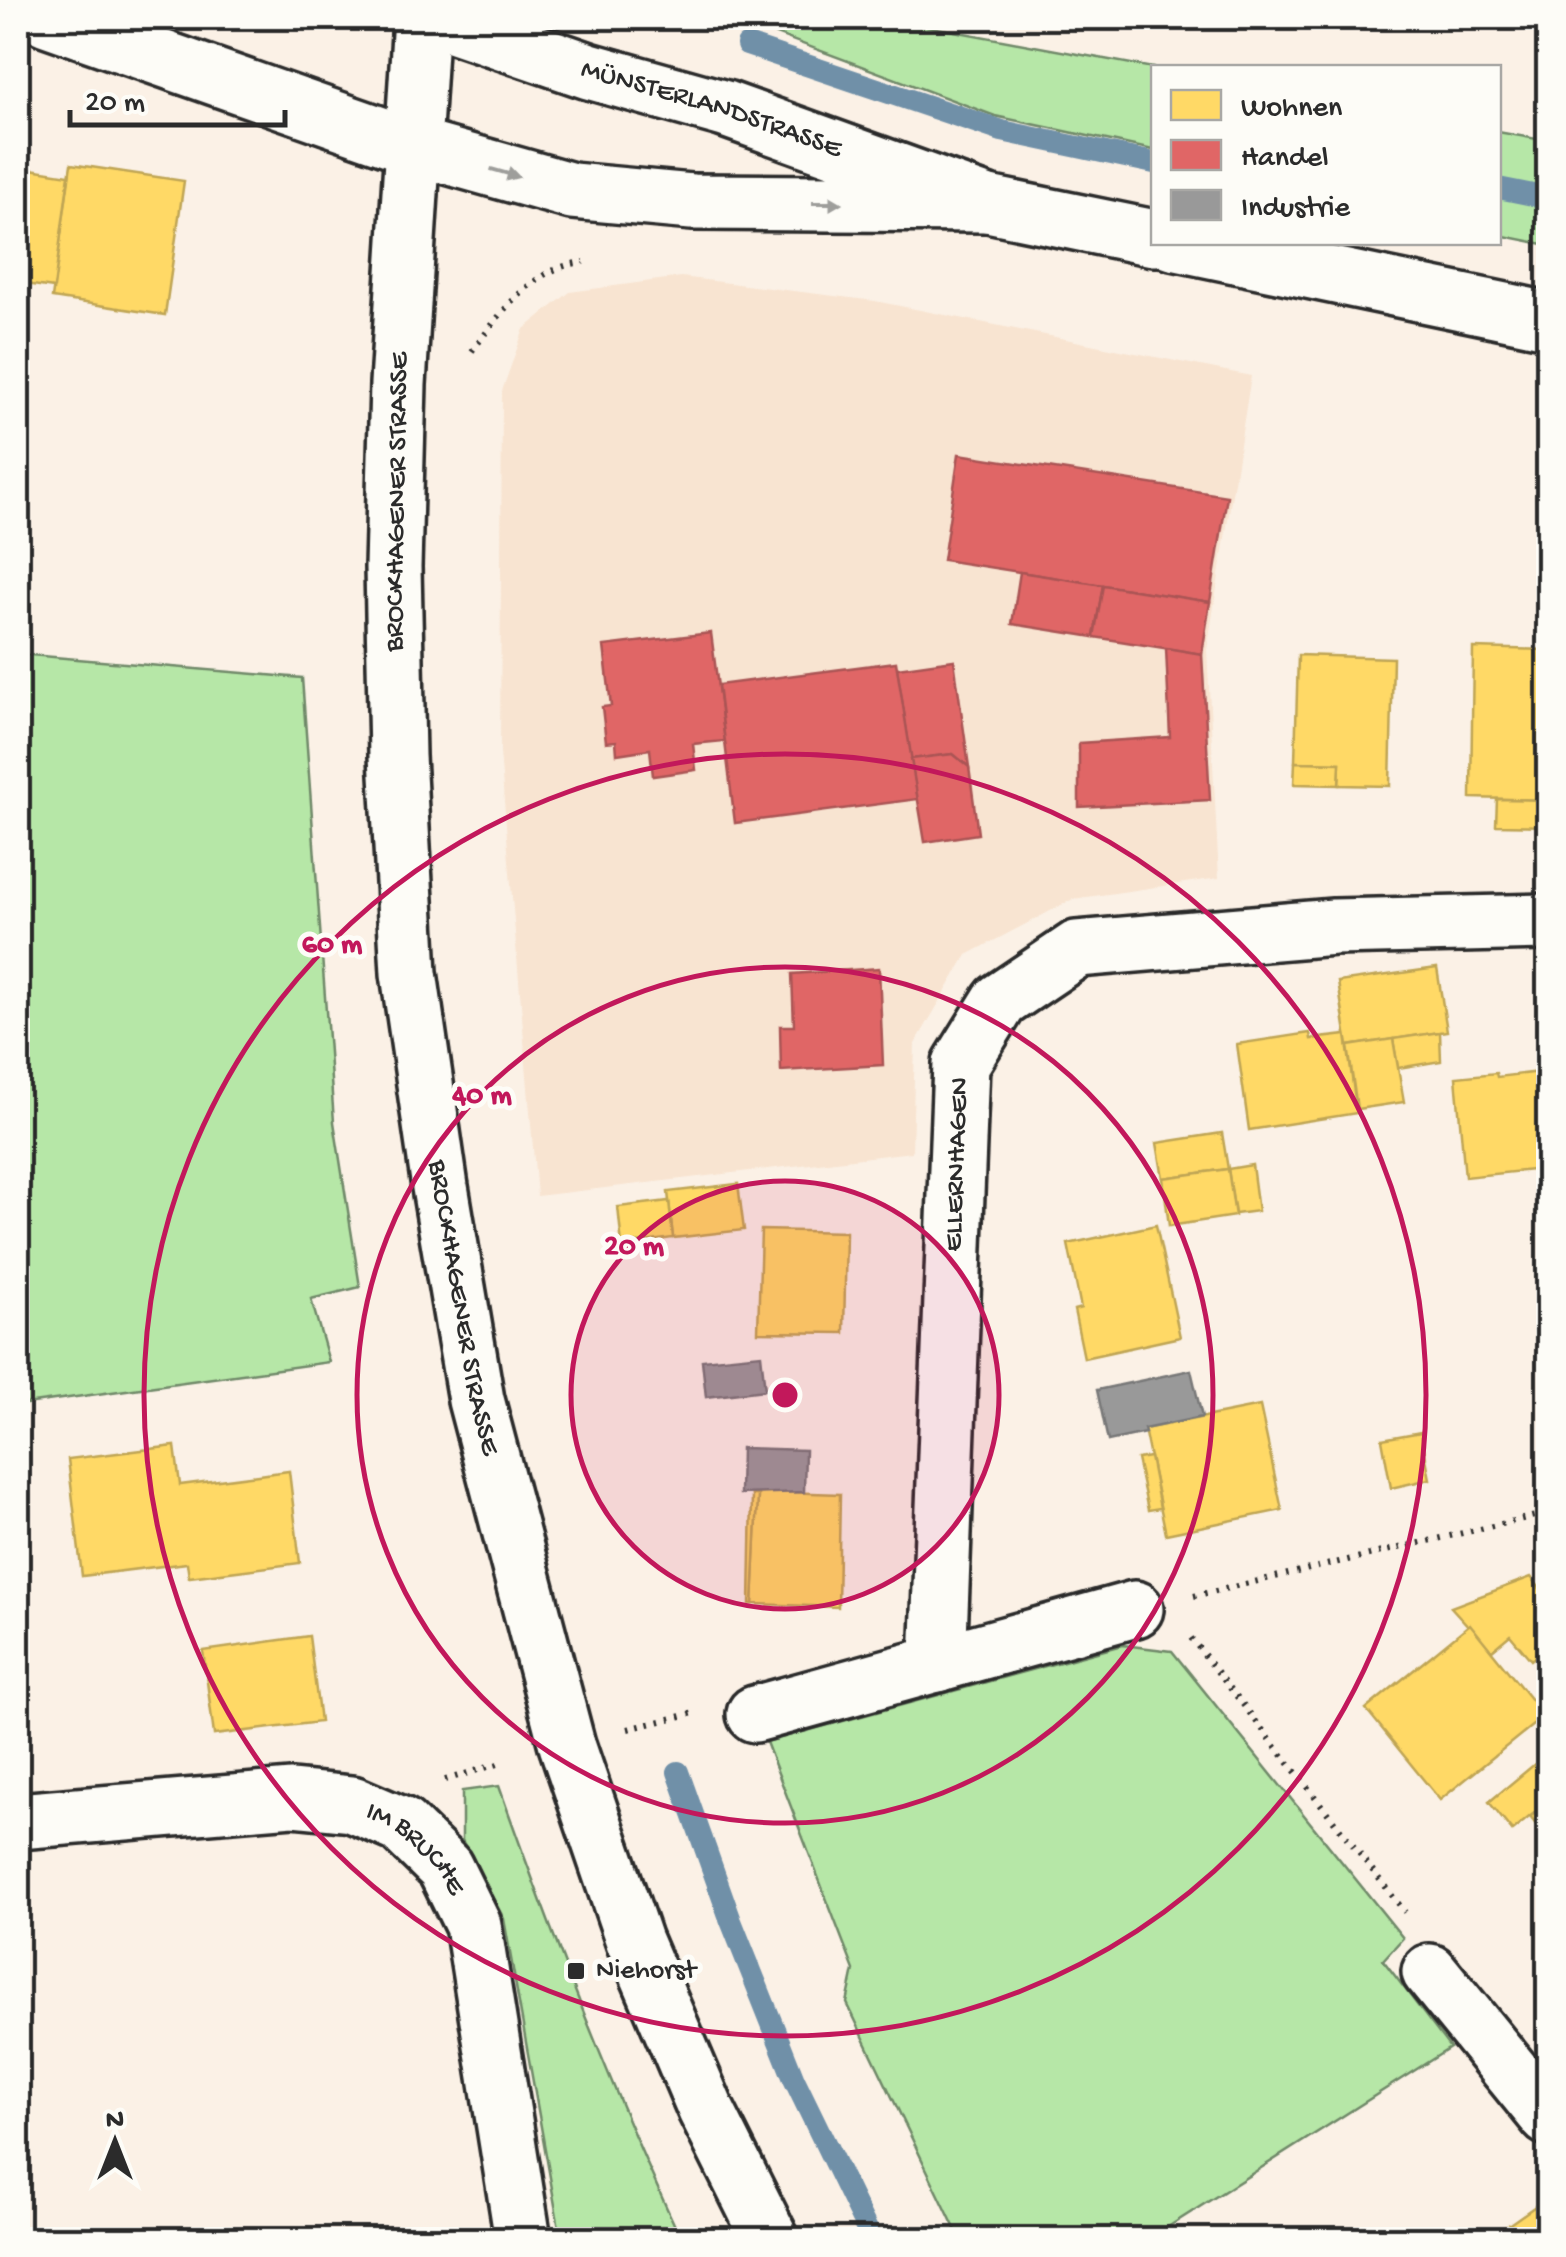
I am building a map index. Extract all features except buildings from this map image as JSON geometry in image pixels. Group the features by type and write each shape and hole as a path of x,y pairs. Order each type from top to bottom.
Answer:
{"main road":[{"name":"MÜNSTERLANDSTRASSE","path":"47,18 412,146 572,191 692,202 988,204"},
{"name":"BROCKHAGENER STRASSE","path":"421,18 398,384 393,567 397,756 409,973 440,1187 476,1400 566,1744 634,1941 706,2110 771,2240"},
{"name":"MÜNSTERLANDSTRASSE","path":"434,18 590,71 724,109 988,204 1151,237"},
{"path":"1187,245 1548,320"},
{"name":"ELLERNHAGEN","path":"938,1664 960,1064 1000,1001 1077,949 1334,928 1548,922"},
{"path":"755,1714 1149,1606"},
{"name":"IM BRUCHE","path":"18,1821 292,1798 352,1804 401,1826 445,1868 473,1925 523,2240"},
{"path":"1430,1972 1548,2117"}],"path":[{"path":"472,351 518,291 565,264"},
{"path":"1430,1972 1420,1931 1149,1606 1548,1513"},
{"path":"401,1826 428,1785 566,1744 725,1705 755,1714"}],"shaded area":[{"path":"681,277 875,301 1251,376 1207,650 1219,878 1073,899 967,955 915,1044 912,1152 537,1196 500,753 502,391 524,329 570,292"}],"green space":[{"path":"733,18 883,18 1151,68 1151,150 995,116"},
{"path":"1501,133 1548,141 1548,245 1501,235"},
{"path":"18,654 302,678 334,1122 360,1287 311,1299 329,1362 18,1405"},
{"path":"1123,1645 1172,1651 1403,1938 1383,1960 1450,2048 1149,2239 960,2239 847,2003 854,1970 766,1742"},
{"path":"499,1786 584,2015 681,2239 561,2239 504,1919 462,1840 462,1791"}],"waterway":[{"path":"747,45 1002,131 1151,162"},
{"path":"1501,189 1548,198"},
{"path":"678,1772 731,1921 794,2079 872,2240"}],"place":[{"name":"Niehorst","path":"576,1971"}]}
